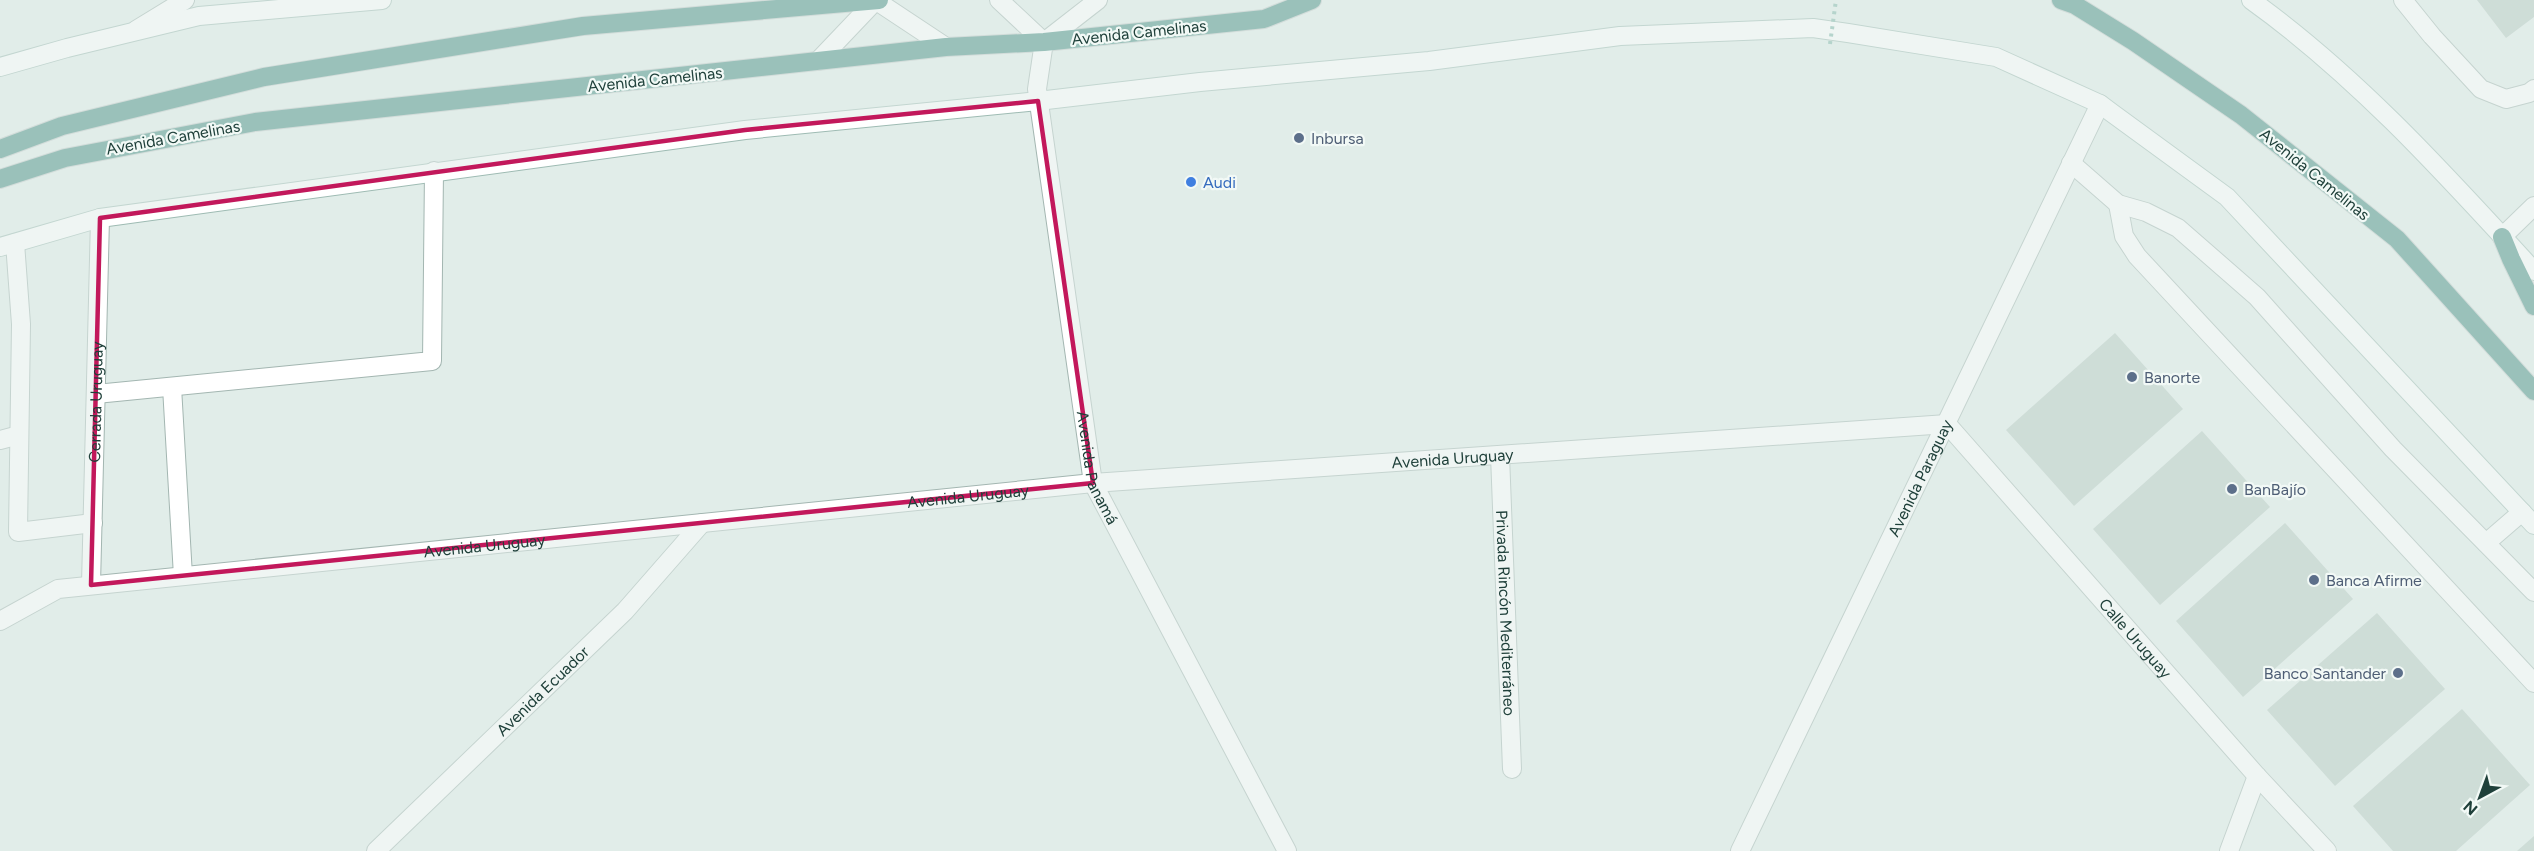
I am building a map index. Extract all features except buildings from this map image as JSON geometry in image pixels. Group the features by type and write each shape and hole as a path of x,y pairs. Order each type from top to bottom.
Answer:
{"highway":[{"name":"Avenida Camelinas","path":"0,149 62,126 264,77 571,27 876,0"},
{"name":"Avenida Camelinas","path":"0,179 64,158 255,122 818,61 946,48 1044,42 1264,19 1312,0"},
{"name":"Avenida Camelinas","path":"2061,0 2075,6 2133,42 2241,115 2397,239 2534,391"},
{"path":"62,126 64,158"},
{"path":"2502,237 2534,306"}],"street":[{"path":"132,32 185,0"},
{"path":"0,68 67,48 199,16 382,0"},
{"path":"818,61 876,0 946,48"},
{"path":"999,0 1044,42 1098,0"},
{"path":"2251,0 2281,22 2365,93 2534,271"},
{"path":"2403,0 2432,36 2481,89 2506,99 2529,93 2534,89"},
{"path":"93,523 18,532 21,324 8,245 100,218 745,130 1038,101 1200,82 1429,61 1620,36 1813,28 1996,57 2100,104 2227,197 2528,519 2486,543"},
{"name":"Avenida Panamá","path":"1044,42 1037,89 1038,101 1093,483 1287,851"},
{"name":"Avenida Paraguay","path":"1740,851 2100,104"},
{"path":"2072,163 2118,204 2146,212 2178,228 2257,297 2393,449 2534,592"},
{"path":"96,394 432,361 434,171"},
{"path":"2118,204 2124,236 2137,256 2534,683"},
{"path":"2502,237 2534,206"},
{"name":"Cerrada Uruguay","path":"91,585 100,218"},
{"path":"172,387 183,576"},
{"name":"Avenida Uruguay","path":"0,621 58,590 91,585 1093,483 1947,424"},
{"name":"Calle Uruguay","path":"1947,424 2257,776 2327,851"},
{"path":"0,440 19,435"},
{"name":"Privada Rincón Mediterráneo","path":"1500,455 1512,769"},
{"name":"Avenida Ecuador","path":"376,851 625,611 702,523"},
{"path":"2229,851 2257,776"}],"path":[{"path":"1830,44 1836,0"}],"highlighted area":[{"path":"1038,101 1093,483 91,585 100,218 745,130"}],"place":[{"name":"Inbursa","path":"1299,138"},
{"name":"Audi","path":"1191,182"},
{"name":"Banorte","path":"2132,377"},
{"name":"BanBajío","path":"2232,489"},
{"name":"Banca Afirme","path":"2314,580"},
{"name":"Banco Santander","path":"2398,673"}]}
